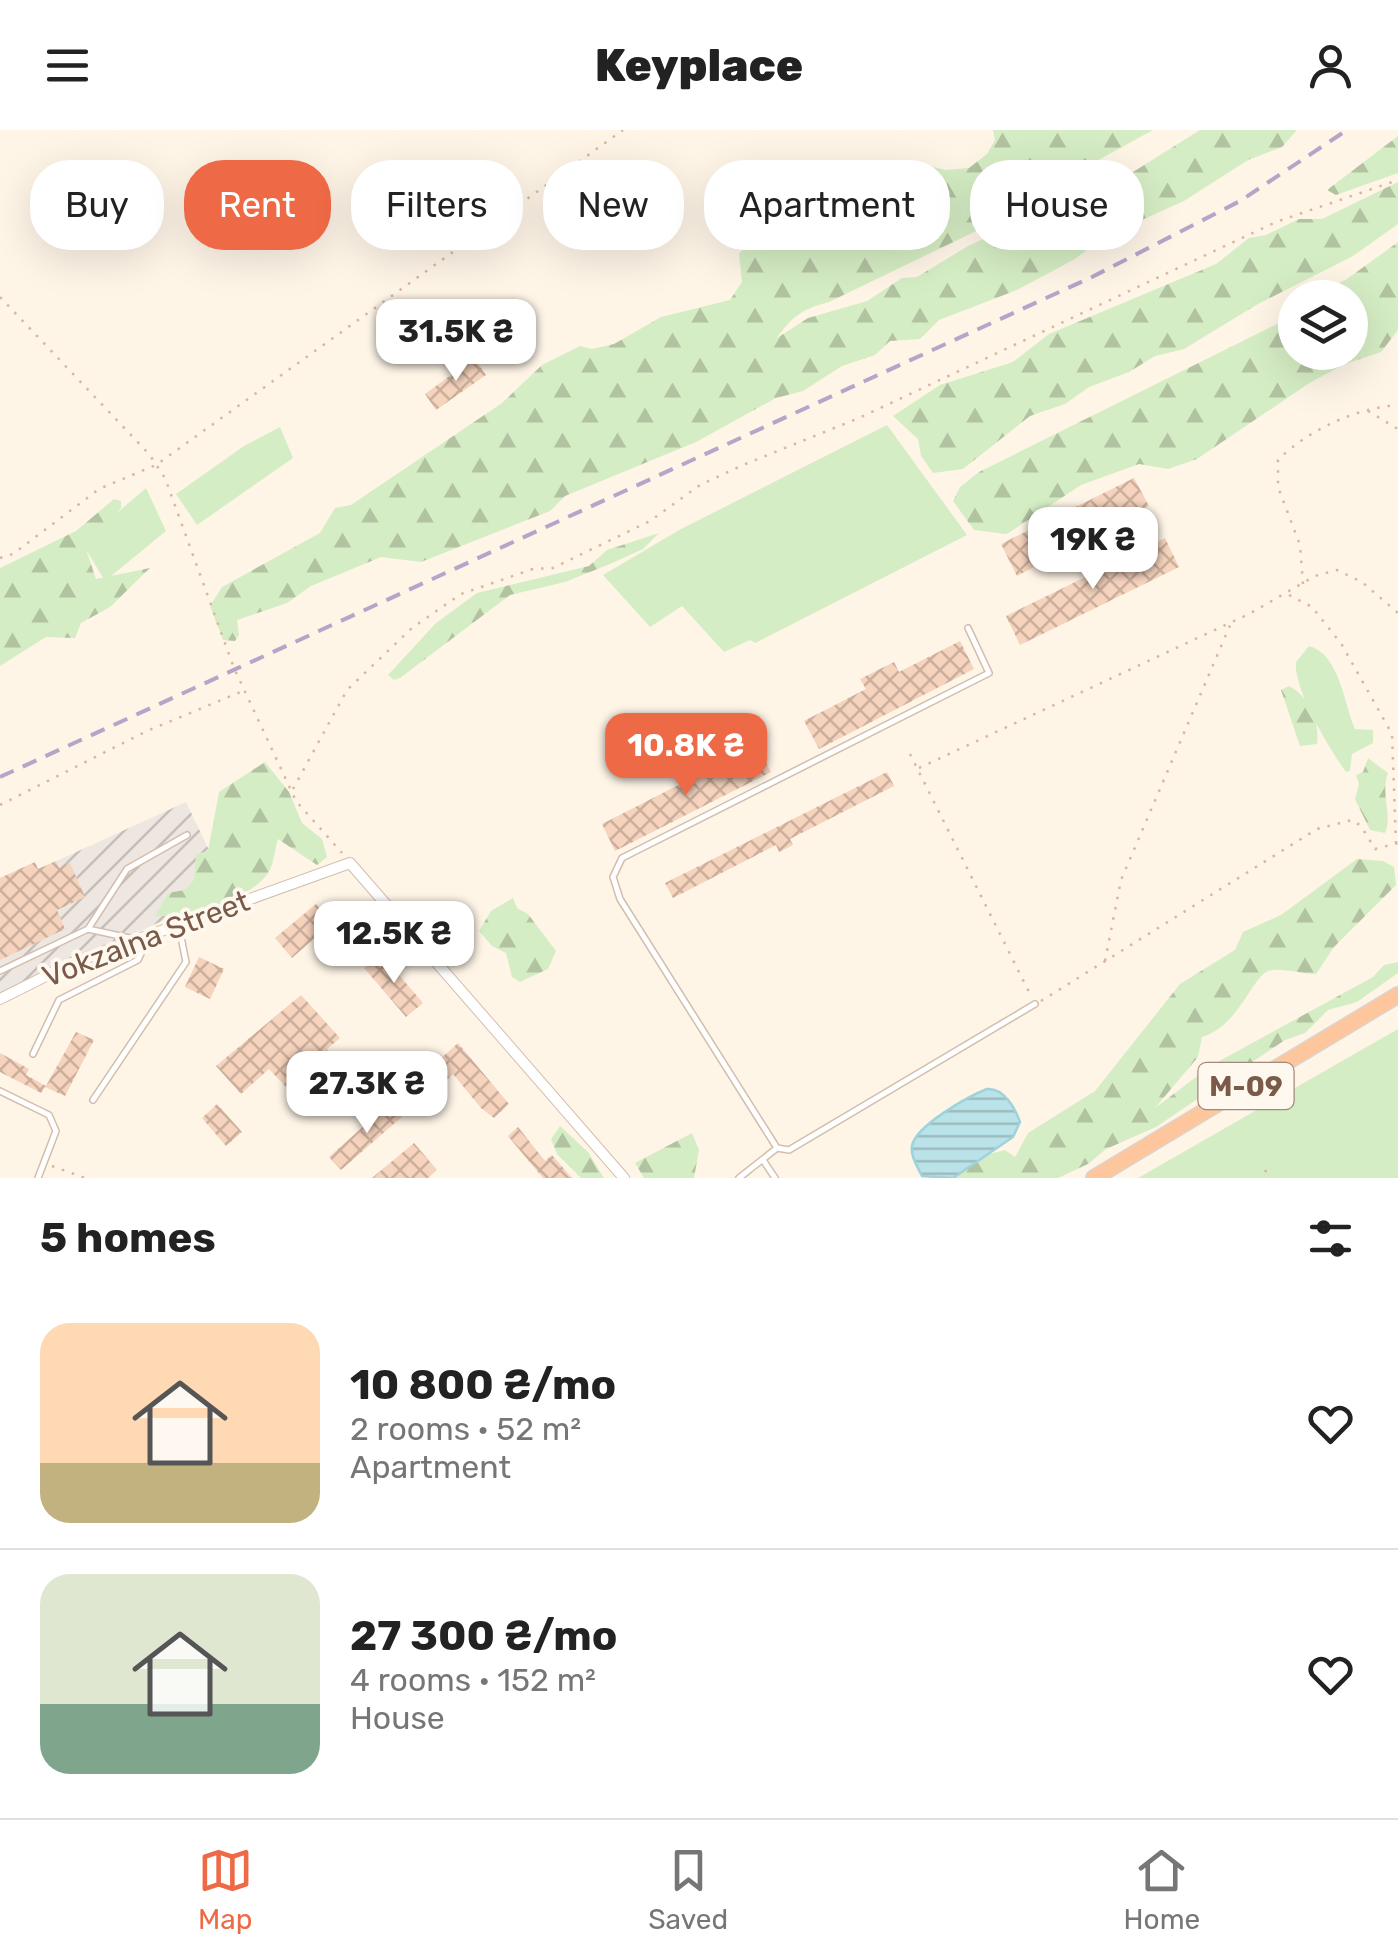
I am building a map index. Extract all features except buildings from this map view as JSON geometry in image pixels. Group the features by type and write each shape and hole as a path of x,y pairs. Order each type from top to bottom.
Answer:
{"highway":[{"name":"М-09","path":"1094,1178 1398,995"}],"street":[{"name":"Vokzalna Street","path":"0,1000 72,963 350,863"},
{"path":"350,863 624,1178"}],"lane":[{"path":"777,1148 620,899 613,877 622,858 990,672 968,628"},
{"path":"0,971 88,929 127,869 187,835"},
{"path":"93,1100 186,962 179,924"},
{"path":"88,929 137,940"},
{"path":"33,1054 59,1000 138,960 151,934"},
{"path":"738,1178 777,1148 789,1150 1035,1004"},
{"path":"0,1091 48,1115 56,1131 38,1178"},
{"path":"762,1160 775,1178"}],"path":[{"path":"0,558 13,554 99,489 156,464 622,130"},
{"path":"293,790 322,729 358,677 412,628 460,594 533,569 553,568 650,521 715,478 859,418 1276,222 1398,180"},
{"path":"0,298 156,464 245,690 296,801 350,863"},
{"path":"1303,584 1300,545 1278,487 1278,460 1300,438 1367,410 1398,405"},
{"path":"1367,410 1398,430"},
{"path":"918,768 1336,570 1362,582 1398,613"},
{"path":"910,754 1035,1004 1318,830 1352,820 1362,826 1375,849 1397,843 1392,734 1342,646 1312,607 1288,594"},
{"path":"1104,961 1121,880 1231,622"},
{"path":"0,805 147,732 245,690"},
{"path":"46,1164 86,1178"},
{"path":"1266,1170 1270,1178"}],"shaded area":[{"path":"186,802 228,890 0,997 0,878 39,869"}],"green space":[{"path":"993,130 1153,130 1098,160 979,160 995,140"},
{"path":"1200,130 1297,130 1282,147 1248,160 1184,201 1144,219 1144,165"},
{"path":"1398,136 1398,173 1336,195 1327,190"},
{"path":"969,168 970,234 950,244 950,170"},
{"path":"1398,182 1398,224 1353,256 1306,280 1278,280 1278,294 1184,349 1155,356 1129,372 1089,387 1065,404 1030,416 963,469 933,473 921,456 918,439 893,416 940,385 1013,362 1049,334 1216,264 1249,238 1266,235 1299,219 1322,219"},
{"path":"1398,242 1398,330 1381,352 1368,356 1368,280 1347,279"},
{"path":"970,245 970,250 1087,250 1017,290 939,320 920,339 890,341 875,355 842,366 803,391 776,398 696,442 565,496 550,511 421,562 381,557 311,586 287,603 237,620 239,635 235,641 223,640 210,606 222,587 320,533 335,508 351,505 502,403 542,365 580,346 592,349 614,344 661,317 730,300 742,282 739,254 742,250 937,250 805,310 777,338 808,318 867,301 902,278 917,277"},
{"path":"1278,323 1278,370 1334,370 1197,459 1168,469 1139,464 1081,485 1007,534 974,530 953,501 960,487 979,472"},
{"path":"887,425 967,535 755,643 750,640 724,652 682,606 650,627 603,575 681,529"},
{"path":"280,427 293,458 197,525 176,494 244,446"},
{"path":"146,488 166,531 105,581 82,543"},
{"path":"114,499 121,501 121,508 86,549 96,579 150,568 110,607 81,623 75,638 46,637 0,666 0,568 76,531"},
{"path":"659,533 643,549 610,564 565,582 510,595 400,678 394,680 388,675 436,623 477,593 589,566 607,550"},
{"path":"1309,646 1328,659 1334,669 1355,729 1373,730 1373,743 1352,754 1350,771 1346,772 1331,749 1300,687 1296,662"},
{"path":"1289,686 1312,710 1317,744 1300,746 1281,690"},
{"path":"1368,758 1388,773 1385,833 1370,830 1355,799 1359,784 1356,775 1363,772"},
{"path":"265,762 289,792 302,823 322,839 327,857 317,865 278,839 270,870 250,890 201,910 155,916 168,893 185,890 194,880 196,854 208,851 219,792"},
{"path":"1357,859 1383,861 1394,867 1396,885 1334,947 1316,974 1279,970 1262,975 1235,1013 1202,1037 1198,1057 1155,1108 1212,1065 1373,977 1384,965 1398,962 1398,973 1357,1002 1328,1010 1305,1033 1285,1040 1156,1127 1106,1149 1088,1164 1058,1178 952,1178 990,1154 1005,1150 1015,1157 1028,1133 1095,1091 1180,984 1235,950 1243,932 1281,915"},
{"path":"513,898 517,908 528,914 556,951 548,969 520,982 512,977 506,953 492,946 479,931 491,911"},
{"path":"1398,1029 1398,1178 1138,1178"},
{"path":"560,1126 588,1152 604,1178 581,1178 557,1154 551,1139"},
{"path":"692,1133 699,1150 694,1178 644,1178 635,1163"}],"water":[{"path":"987,1089 1004,1095 1015,1111 1020,1122 1013,1137 953,1178 922,1176 912,1153 915,1138 944,1113"}],"railway":[{"path":"0,777 1092,277 1240,201 1347,130"}]}
